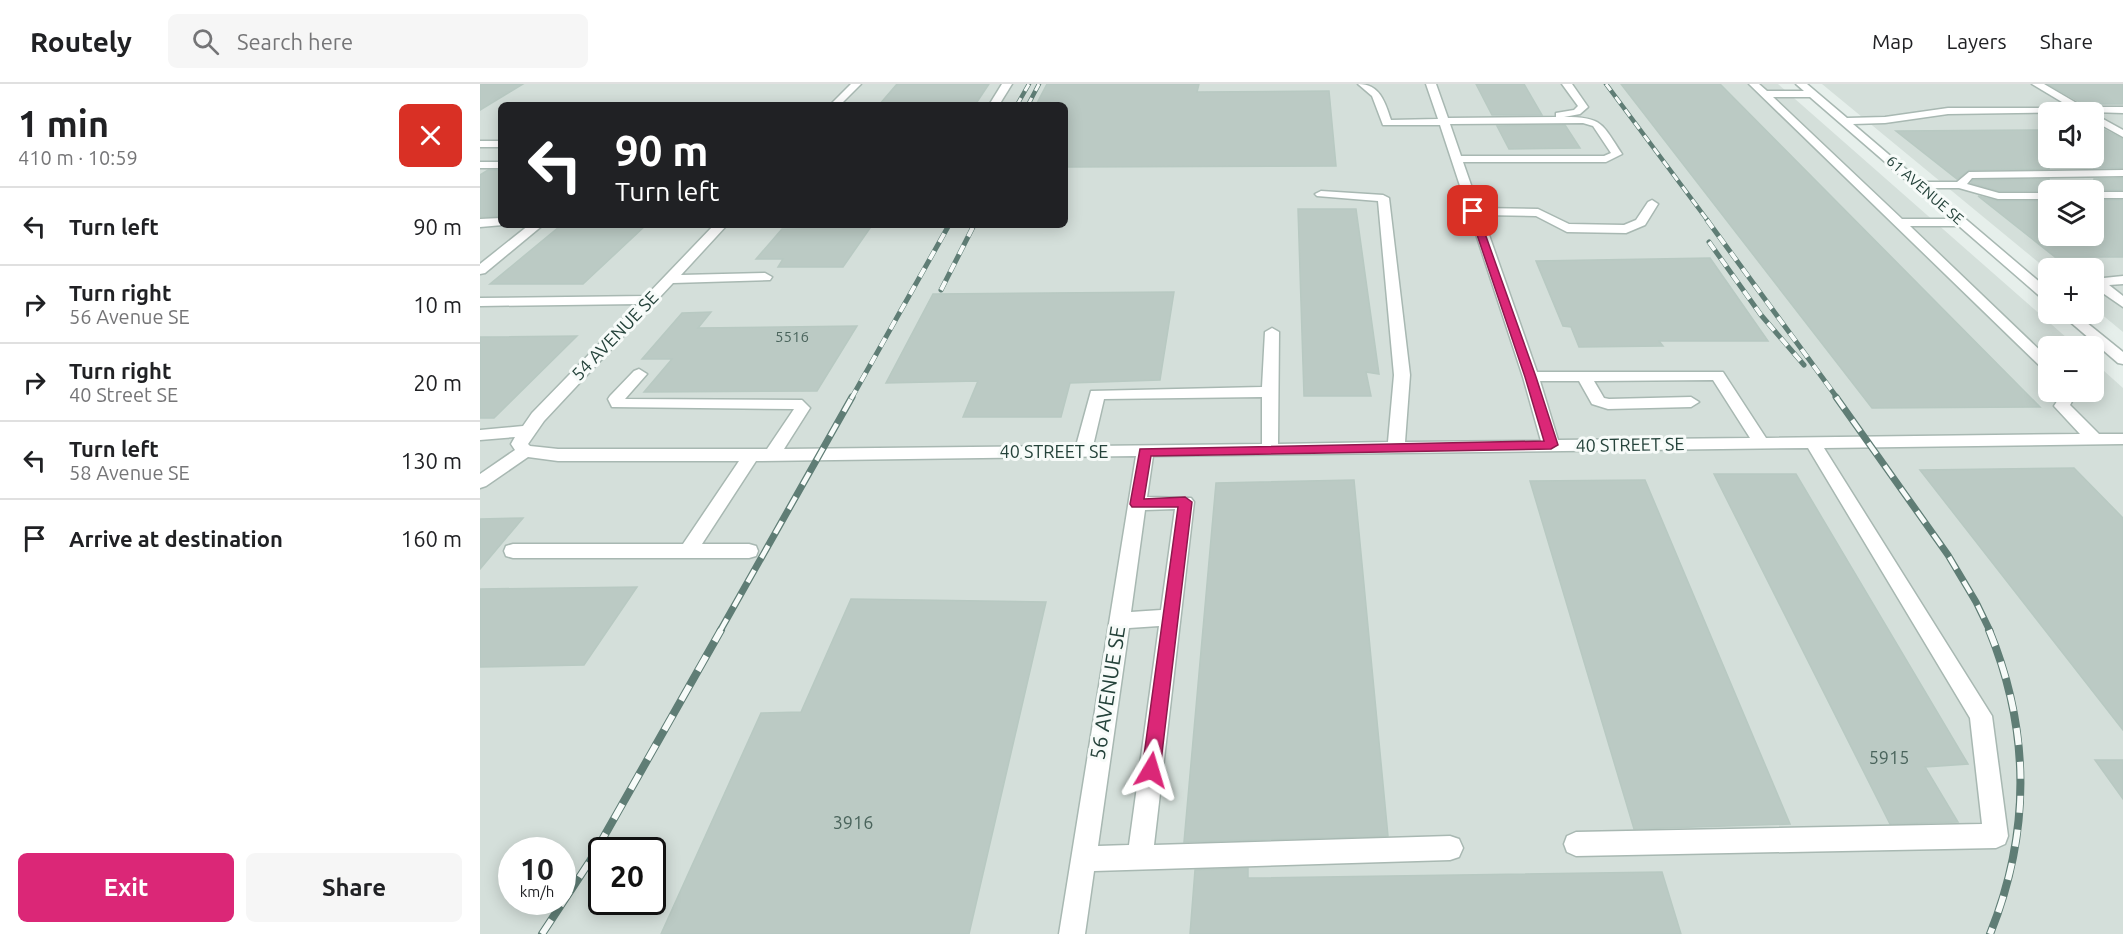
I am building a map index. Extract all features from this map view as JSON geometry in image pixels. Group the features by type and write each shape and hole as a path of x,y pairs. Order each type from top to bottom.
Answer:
{"street":[{"path":"839,102 856,84"},
{"path":"996,102 1007,84"},
{"path":"1363,84 1380,99 1387,123 1568,115 1583,107 1567,84"},
{"path":"1431,84 1531,377 1551,445"},
{"path":"1754,84 2038,356"},
{"name":"61 AVENUE SE","path":"1801,84 1962,222 2038,282"},
{"path":"2037,84 2069,102"},
{"path":"1765,94 1812,94"},
{"path":"2104,112 2123,110"},
{"path":"1844,121 1885,120 1948,111 2038,112"},
{"path":"1442,120 1584,120 1597,124 1617,154 1606,159 1456,159"},
{"path":"2104,122 2123,134"},
{"path":"480,144 498,144"},
{"path":"480,165 498,165"},
{"path":"1960,185 1969,175 2123,173"},
{"path":"1919,185 1960,185 1998,196 2038,196"},
{"path":"1321,194 1383,198 1402,375 1396,448"},
{"path":"2104,195 2123,195"},
{"path":"1473,211 1538,213 1567,228 1626,229 1641,222 1652,204"},
{"path":"480,223 498,222"},
{"path":"1901,223 1962,222"},
{"path":"480,270 533,228"},
{"name":"54 AVENUE SE","path":"526,431 718,228"},
{"path":"669,279 765,277"},
{"path":"2104,282 2123,280"},
{"path":"2104,289 2123,303"},
{"path":"480,302 650,300"},
{"path":"2080,324 2123,360"},
{"path":"1270,449 1272,333"},
{"path":"639,374 616,399 618,404 796,404 802,408 798,417 772,455"},
{"path":"1531,377 1718,375 1761,443"},
{"path":"1584,376 1598,400 1608,404 1691,402"},
{"path":"1083,452 1097,394 1270,392"},
{"path":"2064,402 2062,406 2095,440"},
{"path":"480,435 526,431"},
{"path":"480,482 525,451 519,444 526,431"},
{"name":"40 STREET SE","path":"525,451 558,455 772,455 2123,440"},
{"path":"1576,844 1995,836 1981,716 1813,443"},
{"name":"56 AVENUE SE","path":"1072,934 1145,452"},
{"path":"688,551 752,455"},
{"path":"1137,504 1185,502 1140,857"},
{"path":"513,551 749,551"},
{"path":"1120,620 1171,618"},
{"path":"1083,859 1450,848"}],"shaded area":[{"path":"480,84 1778,84 2038,313 2038,324 2051,324 2065,336 2038,336 2038,402 2104,402 2104,371 2123,388 2123,934 480,934"},
{"path":"1822,84 2123,84 2123,332 2104,316 2104,258 2038,258 2038,262"}],"building":[{"path":"480,84 523,84 480,110"},
{"path":"897,84 989,84 977,102 882,102"},
{"path":"1047,84 1199,84 1197,92 1329,91 1336,166 1068,167 1068,102 1038,102"},
{"path":"1476,84 1524,84 1542,115 1492,115"},
{"path":"1621,84 1720,84 2040,407 1872,408"},
{"path":"2048,84 2123,84 2123,104 2080,102"},
{"path":"1565,125 1580,148 1509,149 1497,126"},
{"path":"2038,130 2038,168 2049,169 1969,170 1957,179 1896,131"},
{"path":"2104,130 2123,139 2123,168 2104,168"},
{"path":"488,170 498,170 498,216 480,217 480,175"},
{"path":"2123,178 2123,190 2104,190 2104,180 2094,179"},
{"path":"2049,179 2038,180 2038,191 1999,191 1971,183 1973,180"},
{"path":"1978,196 1998,201 2038,201 2038,244"},
{"path":"2104,200 2123,200 2123,257 2055,257 2041,246 2104,246"},
{"path":"1298,209 1356,209 1379,374 1366,372 1371,396 1304,396"},
{"path":"558,228 643,228 583,284 490,284"},
{"path":"870,228 843,267 778,267 783,259 756,259 782,229"},
{"path":"1710,258 1768,341 1659,341 1663,346 1579,347 1571,327 1563,326 1536,261"},
{"path":"1174,292 1160,380 1070,383 1061,417 963,417 978,381 886,383 933,294"},
{"path":"711,312 698,328 857,326 817,391 644,392 672,359 642,359 682,313"},
{"path":"577,336 494,418 480,418 480,337"},
{"path":"2074,468 2123,518 2123,730 1920,470"},
{"path":"1714,474 1796,474 1968,764 1925,767 1958,822 1890,824"},
{"path":"1354,480 1388,836 1184,842 1216,483"},
{"path":"1645,480 1790,824 1634,829 1530,481"},
{"path":"523,518 480,569 480,519"},
{"path":"637,587 584,665 480,667 480,589"},
{"path":"851,599 1046,602 969,934 661,934 761,713 801,712"},
{"path":"2095,760 2123,760 2123,799"},
{"path":"1248,868 1248,878 1662,872 1681,934 1190,934 1195,870"}],"railway":[{"path":"1019,102 1029,84"},
{"path":"1030,102 1039,84"},
{"path":"1606,84 1708,221"},
{"path":"1707,220 1838,399"},
{"path":"851,399 947,228"},
{"path":"941,290 972,228"},
{"path":"1709,242 1761,315 1804,365"},
{"path":"720,631 852,397"},
{"path":"1836,397 1948,555 1990,631"},
{"path":"542,934 590,861 721,630"},
{"path":"1989,630 2003,668 2013,706 2019,744 2021,782 2019,820 2013,858 1990,934"}],"route":[{"path":"1151,770 1185,502 1137,504 1145,452 1551,445 1531,377 1473,211"}]}
